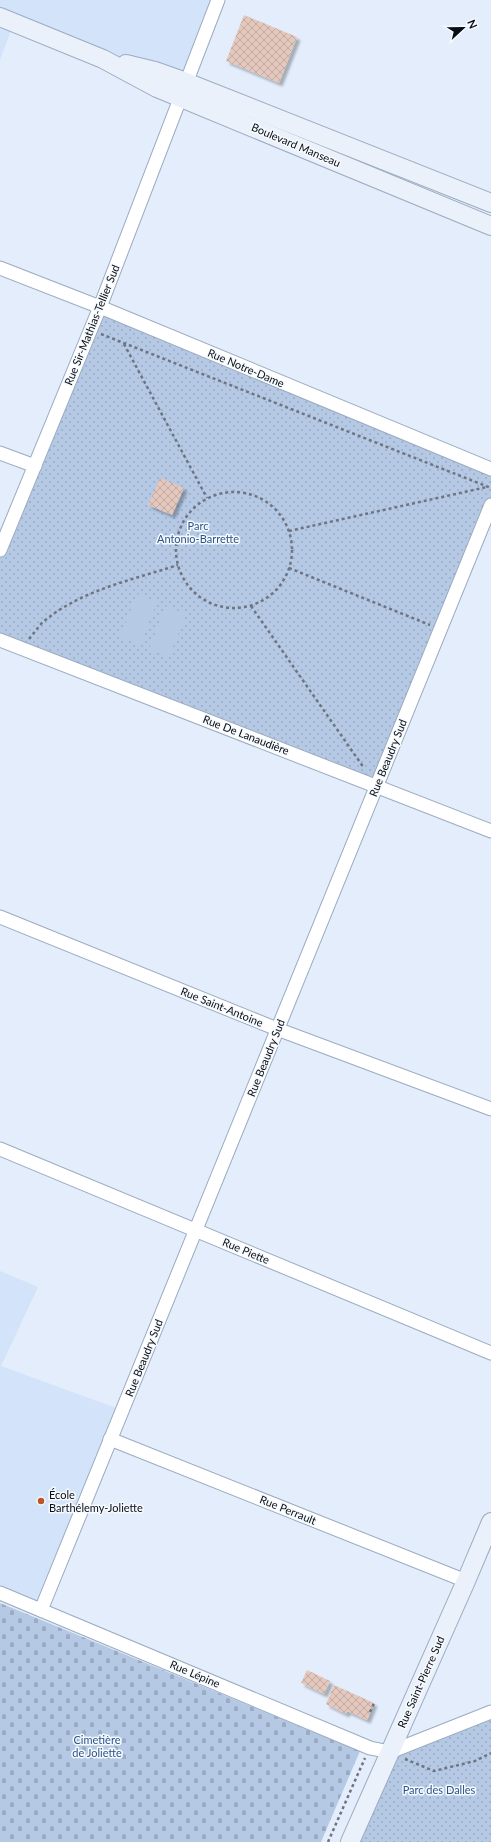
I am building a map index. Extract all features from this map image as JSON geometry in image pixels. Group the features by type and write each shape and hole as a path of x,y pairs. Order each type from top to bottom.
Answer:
{"main road":[{"name":"Boulevard Manseau","path":"0,17 103,59 155,71 183,90 491,226"},
{"name":"Boulevard Manseau","path":"183,90 491,203"},
{"name":"Rue Saint-Pierre Sud","path":"350,1842 491,1522"}],"street":[{"name":"Rue Sir-Mathias-Tellier Sud","path":"0,550 100,307 218,0"},
{"name":"Rue Notre-Dame","path":"0,268 100,307 491,470"},
{"path":"0,452 35,466"},
{"name":"Rue Beaudry Sud","path":"41,1610 491,505"},
{"name":"Rue De Lanaudière","path":"0,640 491,831"},
{"name":"Rue Saint-Antoine","path":"0,917 277,1029 491,1109"},
{"name":"Rue Piette","path":"0,1149 491,1353"},
{"name":"Rue Perrault","path":"110,1440 466,1581"},
{"name":"Rue Lépine","path":"0,1593 370,1748 390,1752"},
{"path":"390,1752 491,1712"}],"path":[{"path":"90,330 491,488"},
{"path":"124,344 208,498"},
{"path":"289,531 488,487"},
{"path":"226,492 246,493 265,501 280,514 289,531 292,550 289,568 281,585 267,598 251,606 232,608 214,605 198,596 185,582 178,565 176,546 180,526 192,510 208,498 226,492"},
{"path":"22,648 42,623 66,606 89,594 178,565"},
{"path":"289,568 440,630"},
{"path":"251,606 376,786"},
{"path":"370,1712 376,1701"},
{"path":"328,1842 370,1748"},
{"path":"390,1752 434,1771 475,1760 491,1753"}],"shaded area":[{"path":"0,0 216,0 186,82 14,22 0,60"},
{"name":"École Barthélemy-Joliette","path":"0,1271 38,1287 1,1366 116,1408 41,1610 0,1593"}],"green space":[{"name":"Parc Antonio-Barrette","path":"100,307 491,469 491,505 376,786 0,640 0,550"},
{"path":"137,594 157,602 140,645 120,637"},
{"path":"166,606 186,614 169,657 149,649"},
{"name":"Cimetière de Joliette","path":"0,1603 360,1751 321,1842 0,1842"},
{"name":"Parc des Dalles","path":"491,1712 491,1842 350,1842 390,1752"}],"building":[{"path":"244,15 297,37 279,83 226,61"},
{"path":"160,478 184,488 172,515 148,505"},
{"path":"307,1670 330,1681 324,1694 301,1683"},
{"path":"334,1685 374,1703 367,1720 347,1711 346,1714 326,1704"}],"place":[{"name":"École Barthélemy-Joliette","path":"41,1501"}]}
